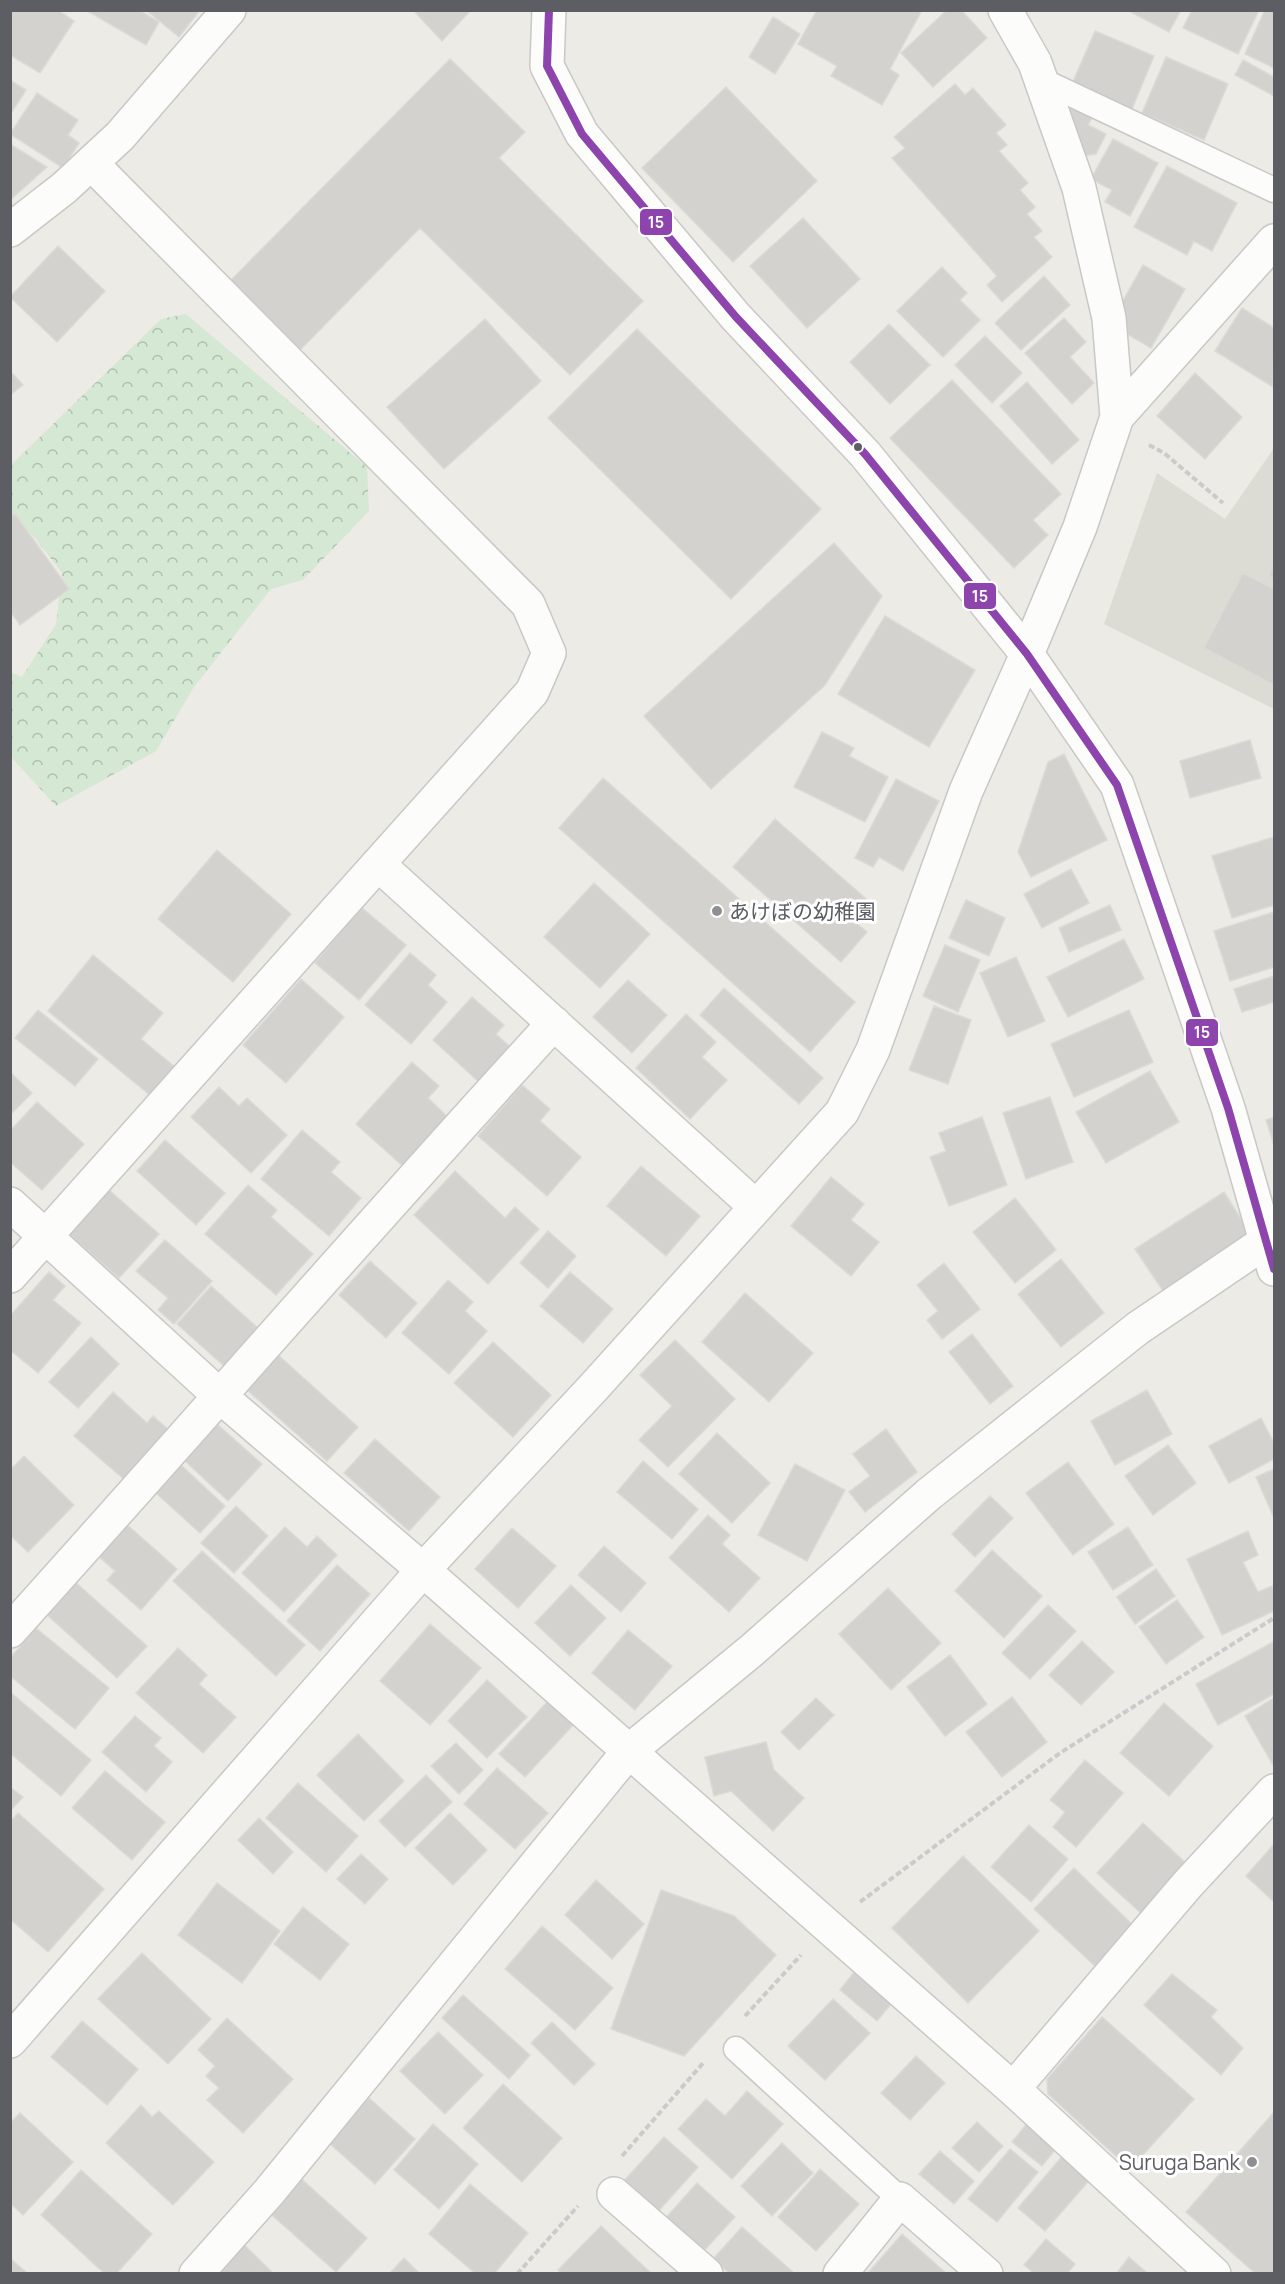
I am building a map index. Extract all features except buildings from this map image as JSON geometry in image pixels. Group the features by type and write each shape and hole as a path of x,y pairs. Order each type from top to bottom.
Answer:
{"street":[{"path":"10,230 64,188 120,136 229,10"},
{"path":"196,2274 269,2192 628,1752 751,1651 929,1494 1138,1328 1272,1249 1228,1108 1117,785 1027,654 865,454 736,317 582,134 547,66 549,10"},
{"path":"10,2041 423,1570 593,1388 843,1112 873,1050 966,791 1080,527 1117,417 1109,318 1079,188 1035,63 1012,15"},
{"path":"10,1276 532,692 549,653 528,604 91,163"},
{"path":"1117,417 1275,241"},
{"path":"378,864 756,1207"},
{"path":"10,1631 221,1397 404,1187 554,1023"},
{"path":"10,1204 221,1397 423,1570 1013,2089 1214,2274"},
{"path":"1013,2089 1187,1885 1275,1791"},
{"path":"614,2194 706,2274"},
{"path":"840,2274 900,2199 986,2274"}],"lane":[{"path":"1041,80 1275,190"},
{"path":"736,2049 900,2199"}],"shaded area":[{"path":"1274,448 1274,709 1104,624 1157,473 1225,519"}],"green space":[{"path":"186,314 367,467 369,511 303,580 271,589 194,687 156,751 56,806 11,757 11,672 22,677 56,624 62,573 35,538 11,514 11,465 161,319"}],"transit line":[{"name":"15","path":"549,10 547,66 582,134 736,317 865,454 1027,654 1117,785 1228,1108 1274,1269"}],"place":[{"name":"あけぼの幼稚園","path":"717,911"},
{"name":"Suruga Bank","path":"1252,2162"}]}
